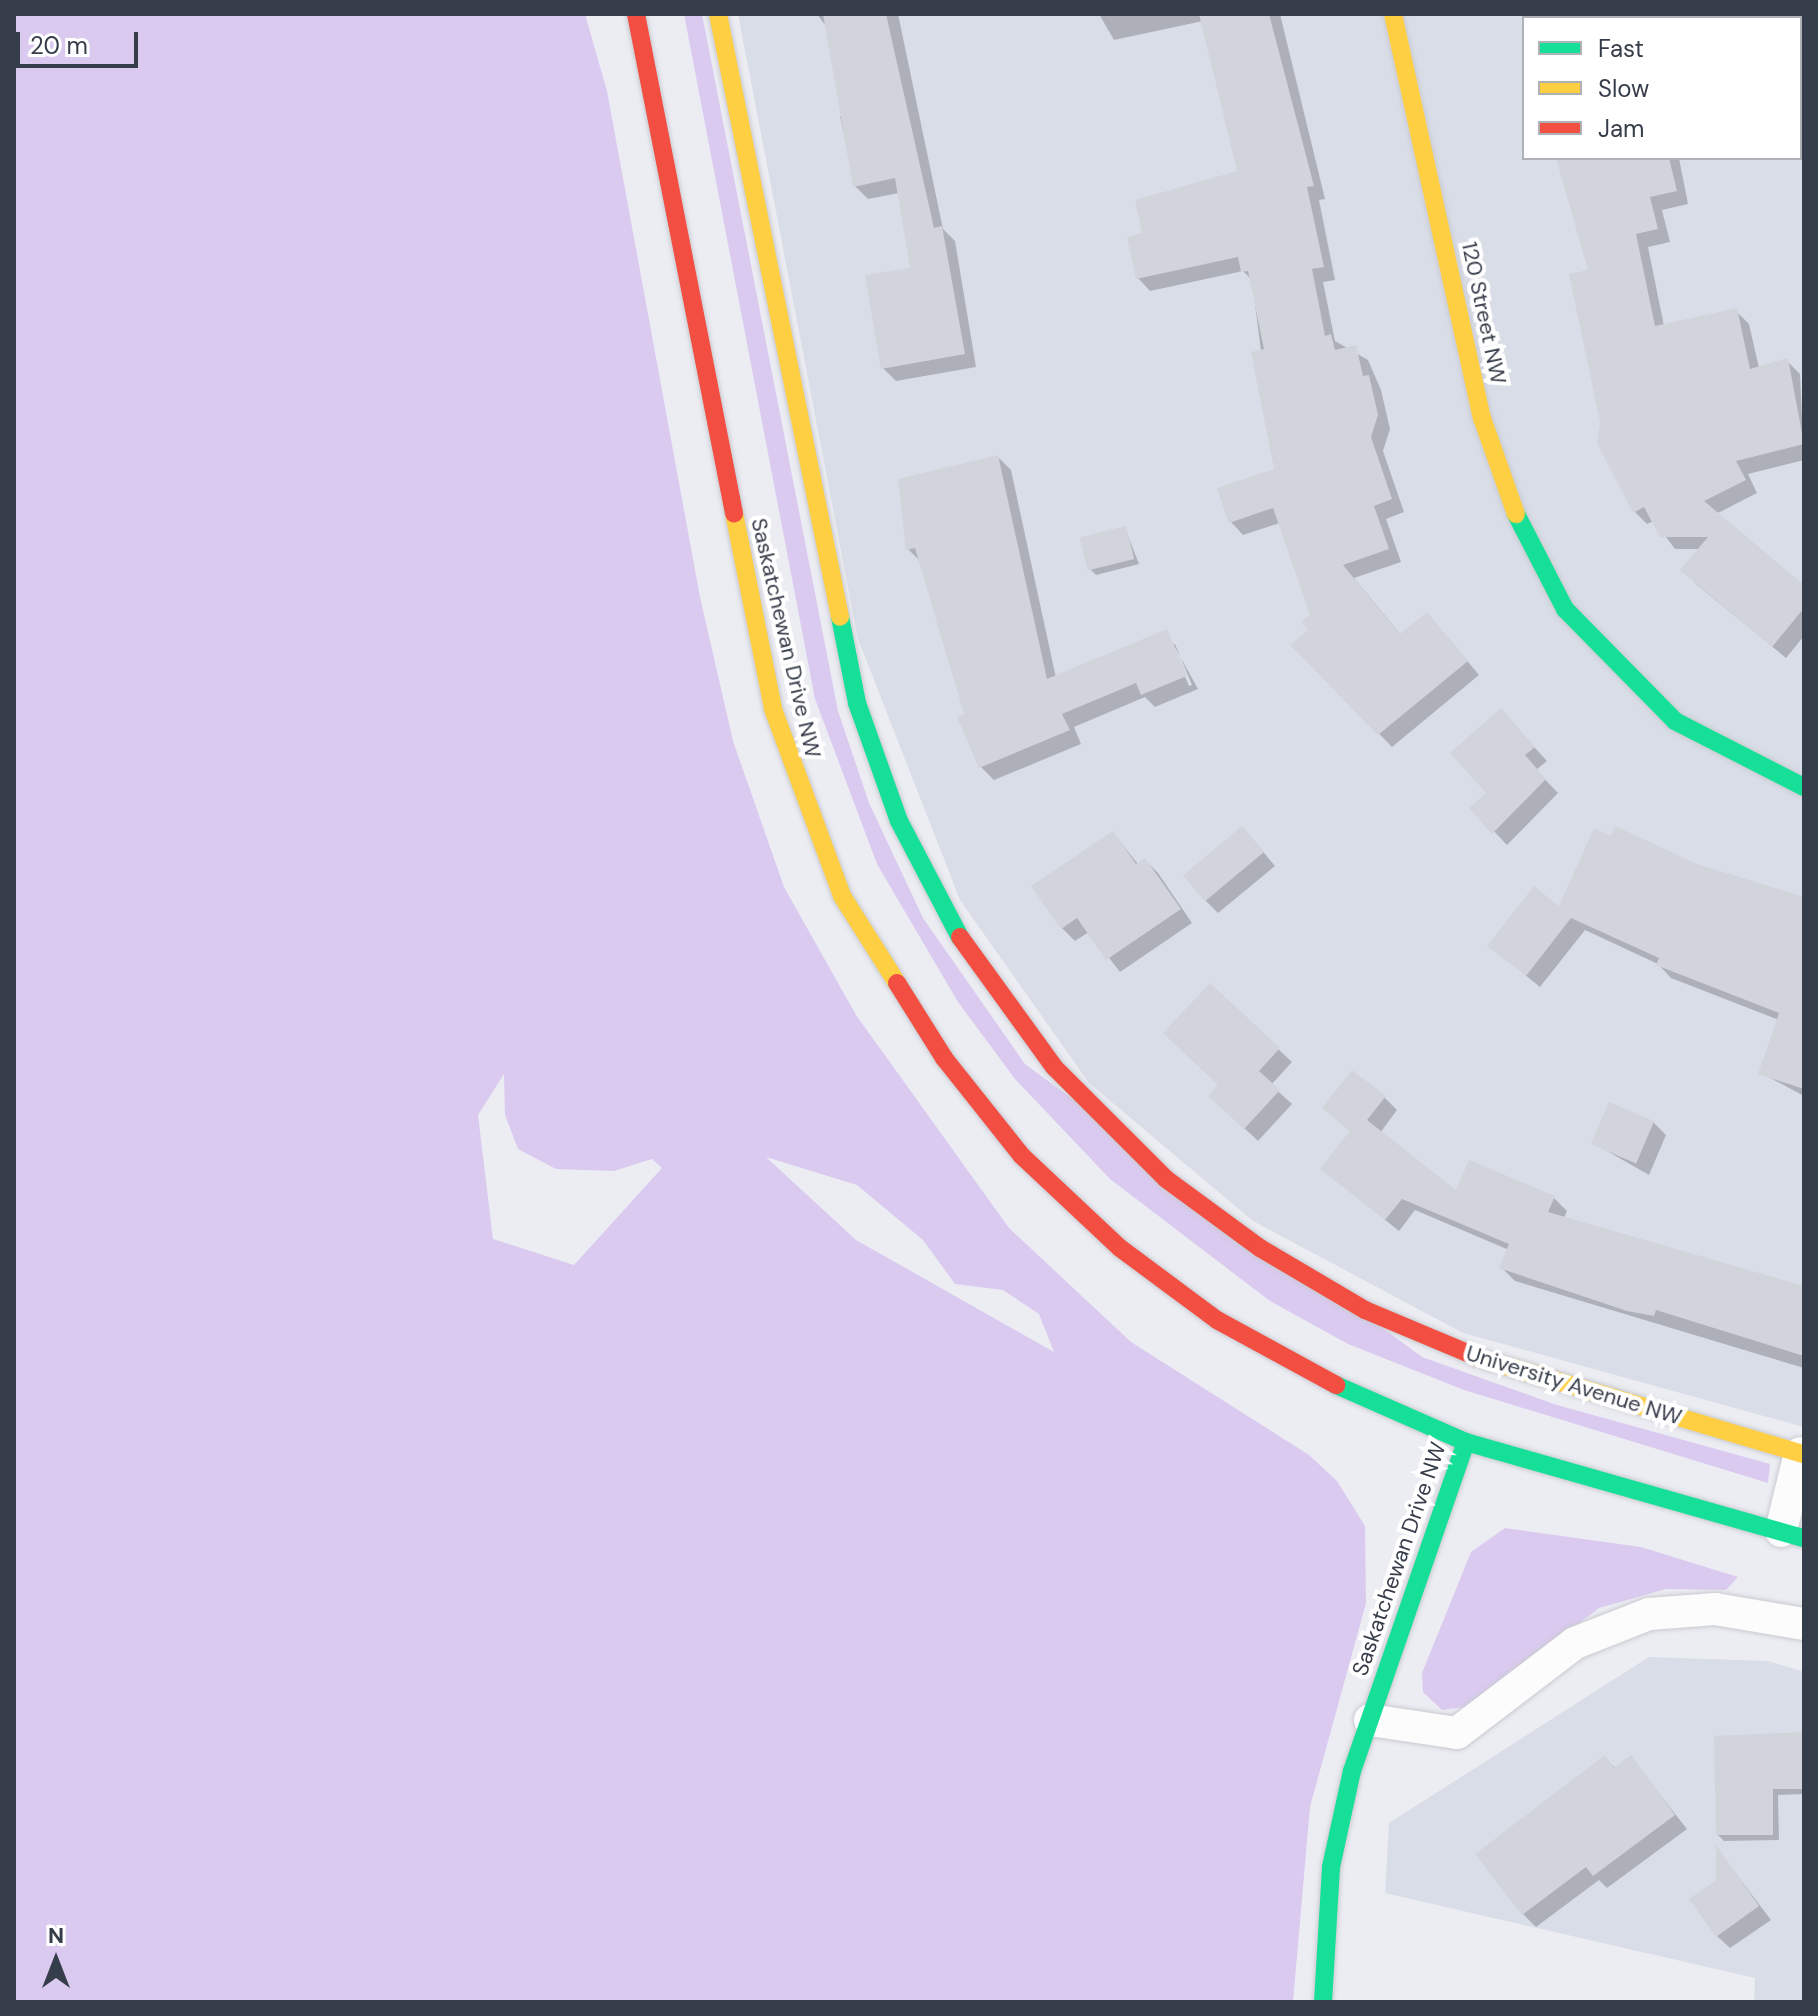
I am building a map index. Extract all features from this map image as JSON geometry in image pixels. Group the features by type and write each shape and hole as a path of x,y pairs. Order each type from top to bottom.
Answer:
{"street":[{"name":"Saskatchewan Drive NW","path":"636,14 773,709 815,835 874,955 1022,1156 1120,1248 1217,1320 1305,1372 1466,1442 1370,1720 1331,1867 1323,2002"},
{"name":"University Avenue NW","path":"718,14 857,703 899,821 956,931 1054,1067 1166,1179 1260,1248 1365,1310 1489,1362 1802,1453 1792,1534 1466,1442"},
{"name":"120 Street NW","path":"1393,14 1482,418 1523,534 1565,609 1675,721 1804,787"},
{"path":"1370,1720 1457,1733 1575,1643 1649,1614 1715,1609 1804,1624"}],"shaded area":[{"path":"14,14 585,14 607,91 700,597 733,741 784,887 856,1015 1009,1228 1131,1342 1309,1455 1337,1481 1365,1526 1366,1603 1310,1807 1293,2002 14,2002","holes":["504,1074 505,1115 518,1149 556,1169 614,1171 652,1159 662,1168 574,1265 493,1239 478,1115","766,1157 857,1185 923,1240 955,1284 1003,1290 1039,1314 1054,1352 856,1240"]},
{"path":"684,14 702,14 838,711 869,803 923,918 1025,1064 1422,1357 1557,1405 1770,1464 1768,1483 1464,1390 1348,1344 1270,1301 1110,1179 1015,1079 958,1002 877,864 815,699"},
{"path":"738,14 1804,14 1804,1427 1463,1333 1253,1221 1089,1083 960,900 858,639"},
{"path":"1505,1528 1641,1547 1738,1577 1726,1590 1666,1589 1599,1608 1472,1706 1442,1710 1423,1692 1422,1673 1471,1552"},
{"path":"1649,1657 1768,1661 1804,1672 1804,2002 1754,2002 1755,1978 1385,1893 1389,1823"}],"building":[{"path":"823,14 886,14 934,228 942,226 965,354 881,369 865,275 910,268 895,178 853,187"},
{"path":"1199,14 1269,14 1314,186 1307,187 1324,267 1312,269 1325,336 1331,334 1335,350 1356,345 1363,376 1369,375 1378,415 1371,437 1392,499 1374,506 1389,549 1343,565 1400,634 1427,612 1468,661 1378,735 1290,645 1308,630 1301,622 1310,615 1273,508 1229,523 1217,488 1274,469 1251,352 1264,349 1248,271 1241,272 1238,257 1136,279 1127,237 1142,233 1135,200 1237,171"},
{"path":"1557,160 1669,160 1677,191 1650,197 1658,229 1636,234 1655,326 1737,308 1750,369 1788,358 1804,444 1736,461 1746,480 1704,501 1804,585 1804,608 1772,647 1680,570 1708,537 1660,537 1644,507 1633,513 1597,443 1600,422 1569,274 1588,270"},
{"path":"998,455 1047,679 1167,629 1187,676 1141,695 1136,683 1062,714 1070,730 979,768 957,717 964,714 915,548 906,550 898,479"},
{"path":"1126,526 1134,559 1088,571 1079,538"},
{"path":"1501,708 1535,747 1525,755 1546,779 1492,834 1469,808 1486,793 1450,753"},
{"path":"1242,826 1264,852 1205,902 1183,875"},
{"path":"1615,826 1697,864 1804,897 1804,1089 1758,1074 1779,1013 1656,965 1659,958 1571,918 1526,976 1487,946 1534,886 1559,906 1594,828 1611,836"},
{"path":"1113,831 1136,864 1145,858 1181,909 1106,960 1077,918 1061,929 1031,886"},
{"path":"1210,983 1280,1048 1259,1071 1280,1090 1244,1129 1208,1096 1218,1085 1163,1033"},
{"path":"1352,1070 1386,1096 1367,1120 1456,1190 1469,1160 1555,1196 1548,1212 1804,1286 1804,1356 1656,1310 1654,1316 1627,1311 1499,1268 1509,1244 1402,1199 1385,1220 1320,1169 1350,1131 1322,1108"},
{"path":"1609,1102 1654,1121 1636,1163 1591,1144"},
{"path":"1804,1732 1804,1789 1773,1789 1773,1835 1716,1835 1714,1736"},
{"path":"1605,1755 1614,1768 1631,1755 1675,1815 1593,1876 1586,1867 1522,1915 1475,1854"},
{"path":"1716,1845 1759,1906 1716,1937 1689,1899 1716,1880"}],"traffic: fast":[{"path":"1516,514 1565,609 1675,721 1804,787"},
{"path":"840,617 857,703 899,821 960,937"},
{"path":"1336,1385 1466,1442 1804,1538"},
{"path":"1323,2002 1331,1867 1352,1771 1466,1442"}],"traffic: slow":[{"path":"718,14 840,617"},
{"path":"1393,14 1482,418 1516,514"},
{"path":"734,513 773,709 842,896 897,983"},
{"path":"1479,1358 1804,1454"}],"traffic: jam":[{"path":"636,14 734,513"},
{"path":"960,937 1054,1067 1166,1179 1260,1248 1365,1310 1479,1358"},
{"path":"897,983 944,1058 1022,1156 1120,1248 1217,1320 1336,1385"}]}
